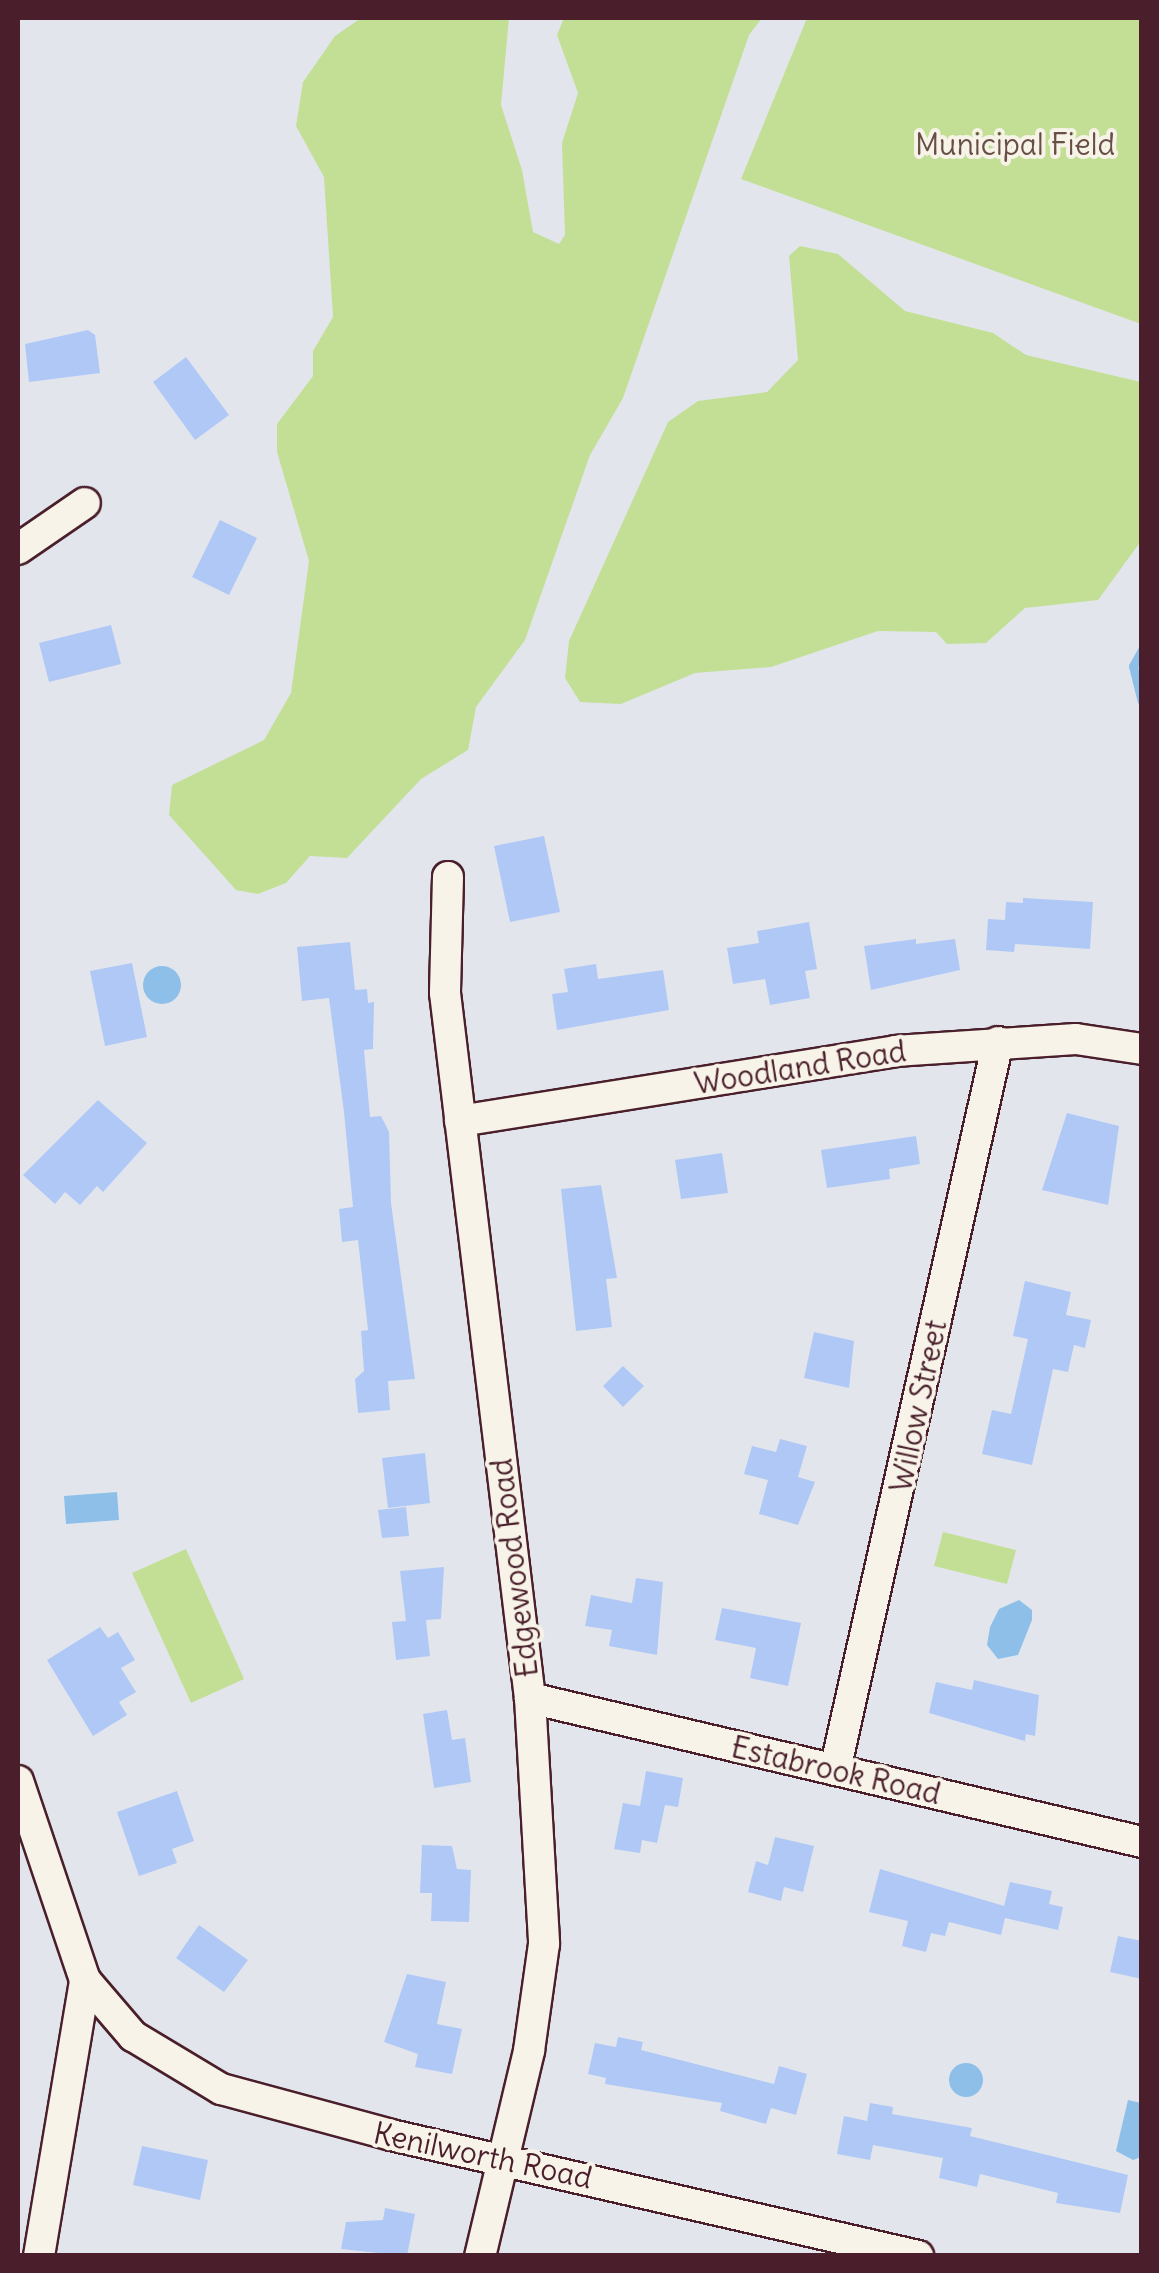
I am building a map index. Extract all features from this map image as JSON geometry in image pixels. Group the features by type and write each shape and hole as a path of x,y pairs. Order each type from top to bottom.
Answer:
{"street":[{"path":"18,550 85,503"},
{"name":"Edgewood Road","path":"448,877 444,993 530,1698 544,1944 505,2157 480,2256"},
{"name":"Woodland Road","path":"460,1121 895,1051 1076,1040 1142,1049"},
{"name":"Willow Street","path":"834,1770 998,1042"},
{"name":"Estabrook Road","path":"530,1698 1142,1842"},
{"path":"18,1782 85,1980 39,2256"},
{"name":"Kenilworth Road","path":"85,1980 134,2036 221,2089 315,2117 505,2157 918,2256"}],"green space":[{"path":"361,18 509,18 501,105 522,170 533,232 559,244 565,235 562,143 578,93 557,35 564,18 762,18 749,35 623,398 590,455 525,640 476,707 468,750 421,779 347,858 310,856 286,883 258,894 236,890 169,815 172,785 264,740 291,693 309,561 277,452 277,424 313,376 313,351 333,317 324,177 296,126 303,82 335,36"},
{"name":"Municipal Field","path":"807,18 1141,18 1141,324 741,179"},
{"path":"800,246 838,254 905,311 993,333 1026,355 1141,382 1141,541 1098,600 1025,608 986,643 947,644 936,632 878,631 771,667 695,673 621,704 580,702 565,678 569,641 668,422 698,401 767,392 798,360 789,256"},
{"path":"943,1532 1016,1550 1007,1584 934,1566"},
{"path":"186,1549 244,1679 191,1703 132,1573"}],"water":[{"path":"162,966 175,972 181,985 175,998 162,1004 149,998 143,985 149,972"},
{"path":"117,1492 119,1520 66,1524 64,1496"},
{"path":"1019,1600 1032,1610 1032,1620 1018,1655 998,1659 987,1645 990,1627 999,1609"},
{"path":"966,2063 978,2068 983,2080 978,2092 966,2097 954,2092 949,2080 954,2068"},
{"path":"1128,2100 1141,2103 1141,2157 1133,2160 1116,2151"}],"building":[{"path":"88,330 95,335 100,373 29,382 25,344"},
{"path":"186,357 229,415 195,440 153,382"},
{"path":"220,520 257,538 229,595 192,577"},
{"path":"111,625 121,664 49,682 39,643"},
{"path":"544,836 560,912 510,922 494,846"},
{"path":"1023,898 1093,902 1090,949 1015,944 1014,952 986,950 988,919 1005,920 1006,902 1023,903"},
{"path":"809,922 817,969 805,971 810,998 770,1005 765,979 733,984 727,948 759,943 757,931"},
{"path":"916,939 916,944 955,939 960,970 871,990 864,946"},
{"path":"350,942 355,990 367,989 368,1003 374,1002 373,1049 364,1050 370,1117 381,1116 389,1132 391,1203 415,1379 388,1381 390,1410 358,1413 355,1379 364,1371 361,1331 368,1330 358,1240 342,1242 339,1209 353,1207 344,1112 329,998 302,1001 297,947"},
{"path":"132,963 147,1037 105,1046 90,971"},
{"path":"596,964 598,979 663,970 669,1010 557,1030 552,994 568,992 564,969"},
{"path":"98,1100 147,1143 103,1192 97,1186 80,1205 65,1192 55,1204 23,1175"},
{"path":"1067,1113 1119,1126 1108,1205 1042,1190"},
{"path":"916,1136 920,1164 889,1169 890,1179 827,1188 821,1150"},
{"path":"722,1153 728,1193 681,1199 675,1160"},
{"path":"601,1185 617,1278 606,1279 612,1327 576,1331 561,1189"},
{"path":"1025,1281 1071,1292 1066,1315 1091,1320 1085,1348 1074,1345 1068,1372 1053,1369 1032,1465 982,1454 992,1410 1011,1414 1028,1339 1013,1336"},
{"path":"814,1332 854,1341 849,1388 804,1378"},
{"path":"623,1366 644,1386 623,1407 603,1386"},
{"path":"780,1439 807,1446 798,1477 815,1482 798,1525 759,1514 768,1480 744,1474 752,1446 776,1452"},
{"path":"425,1453 430,1503 388,1508 382,1458"},
{"path":"406,1507 409,1536 382,1538 378,1510"},
{"path":"444,1567 441,1619 426,1620 430,1656 396,1660 392,1622 406,1621 400,1571"},
{"path":"636,1578 663,1582 657,1655 609,1646 612,1630 585,1626 591,1595 632,1603"},
{"path":"722,1608 801,1623 788,1686 750,1678 756,1648 715,1640"},
{"path":"100,1627 108,1638 118,1632 135,1660 121,1668 136,1692 119,1702 127,1715 93,1736 47,1660"},
{"path":"974,1680 1039,1695 1035,1736 1026,1734 1025,1741 929,1713 936,1682 972,1690"},
{"path":"447,1710 452,1740 465,1738 471,1782 434,1788 423,1714"},
{"path":"646,1771 683,1778 678,1807 665,1805 657,1843 642,1840 640,1853 614,1849 623,1803 640,1806"},
{"path":"177,1791 194,1841 172,1849 177,1863 139,1876 117,1812"},
{"path":"775,1837 814,1846 803,1892 784,1887 781,1901 748,1892 756,1861 768,1865"},
{"path":"422,1845 452,1846 457,1869 471,1870 469,1922 431,1921 432,1893 420,1893"},
{"path":"880,1869 1004,1906 1010,1882 1052,1891 1049,1904 1063,1907 1058,1930 1005,1918 1001,1935 949,1922 945,1936 931,1933 926,1952 902,1946 908,1921 869,1912"},
{"path":"199,1925 248,1960 224,1992 176,1958"},
{"path":"1118,1936 1142,1941 1142,1979 1110,1972"},
{"path":"407,1974 446,1982 437,2024 462,2029 452,2074 415,2067 418,2054 384,2042"},
{"path":"618,2037 643,2042 641,2050 774,2084 779,2066 807,2074 796,2115 771,2108 766,2124 720,2111 722,2103 605,2084 606,2078 588,2074 595,2043 616,2047"},
{"path":"870,2103 893,2107 892,2114 972,2128 970,2136 1128,2175 1120,2213 1056,2203 1058,2193 980,2174 977,2187 939,2178 943,2158 873,2145 870,2160 837,2154 844,2116 867,2121"},
{"path":"142,2146 208,2160 200,2200 133,2185"},
{"path":"385,2208 415,2214 407,2256 341,2249 346,2222 383,2220"}],"waterway":[{"path":"1142,650 1133,666 1142,701"}]}
